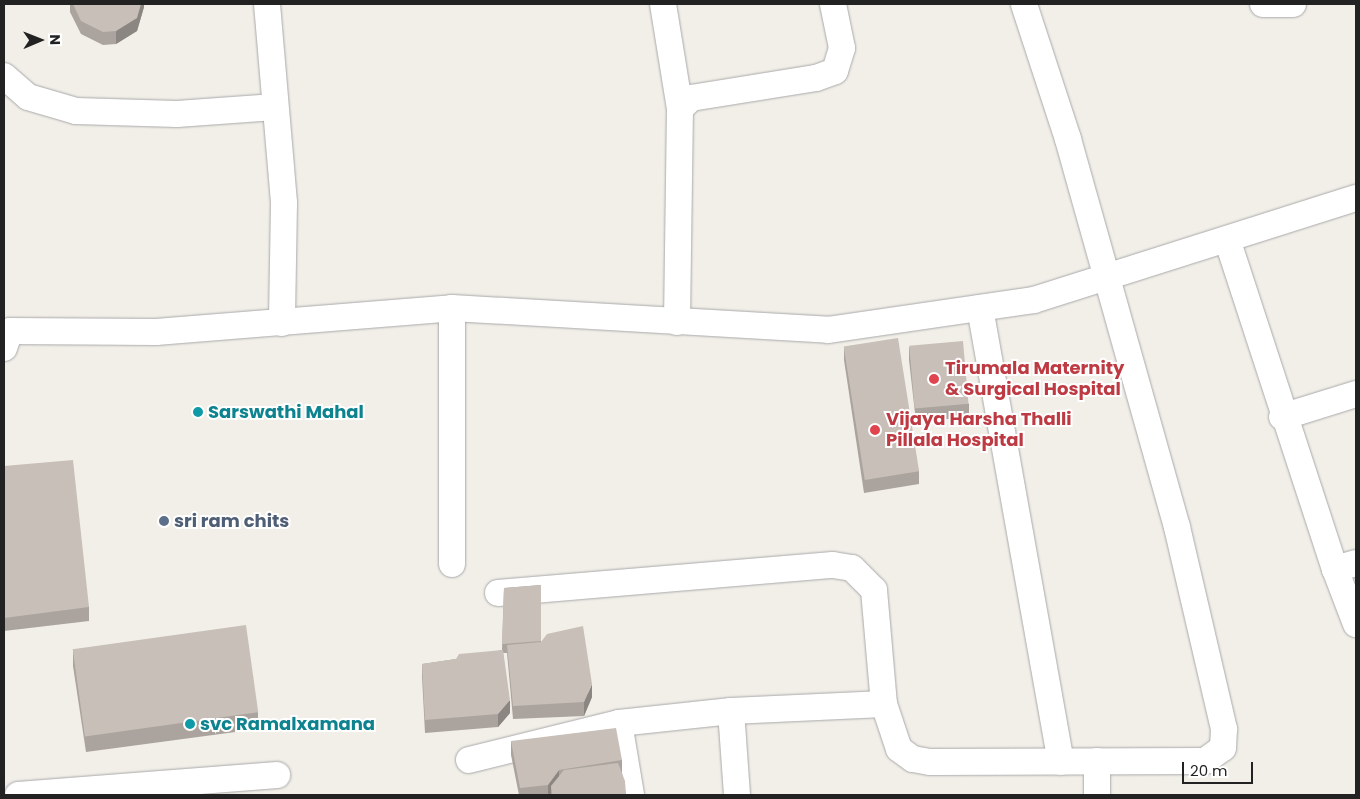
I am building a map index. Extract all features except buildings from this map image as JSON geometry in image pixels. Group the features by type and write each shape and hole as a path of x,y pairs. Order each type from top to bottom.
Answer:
{"street":[{"path":"267,4 284,203 282,323"},
{"path":"663,4 680,109 677,322"},
{"path":"680,109 691,98 816,78 835,71 842,48 833,4"},
{"path":"498,593 833,565 852,568 874,590 884,704 899,749 913,759 1061,762 1205,761 1223,748 1224,729 1177,527 1107,280 1024,4"},
{"path":"1263,4 1293,4"},
{"path":"4,76 28,97 76,111 176,114 275,107"},
{"path":"6,336 156,332 452,308 828,330 1034,300 1107,280 1228,242 1356,198"},
{"path":"1228,242 1282,417 1346,566 1356,624"},
{"path":"452,308 452,564"},
{"path":"980,308 1061,762"},
{"path":"1282,417 1356,394"},
{"path":"469,760 619,723 731,711 884,704"},
{"path":"731,711 737,795"},
{"path":"619,723 630,795"},
{"path":"1097,761 1097,795"},
{"path":"18,795 276,775"}],"place":[{"name":"Tirumala Maternity & Surgical Hospital","path":"934,379"},
{"name":"Sarswathi Mahal","path":"198,412"},
{"name":"Vijaya Harsha Thalli Pillala Hospital","path":"875,430"},
{"name":"sri ram chits","path":"164,521"},
{"name":"svc Ramalxamana","path":"190,724"}]}
